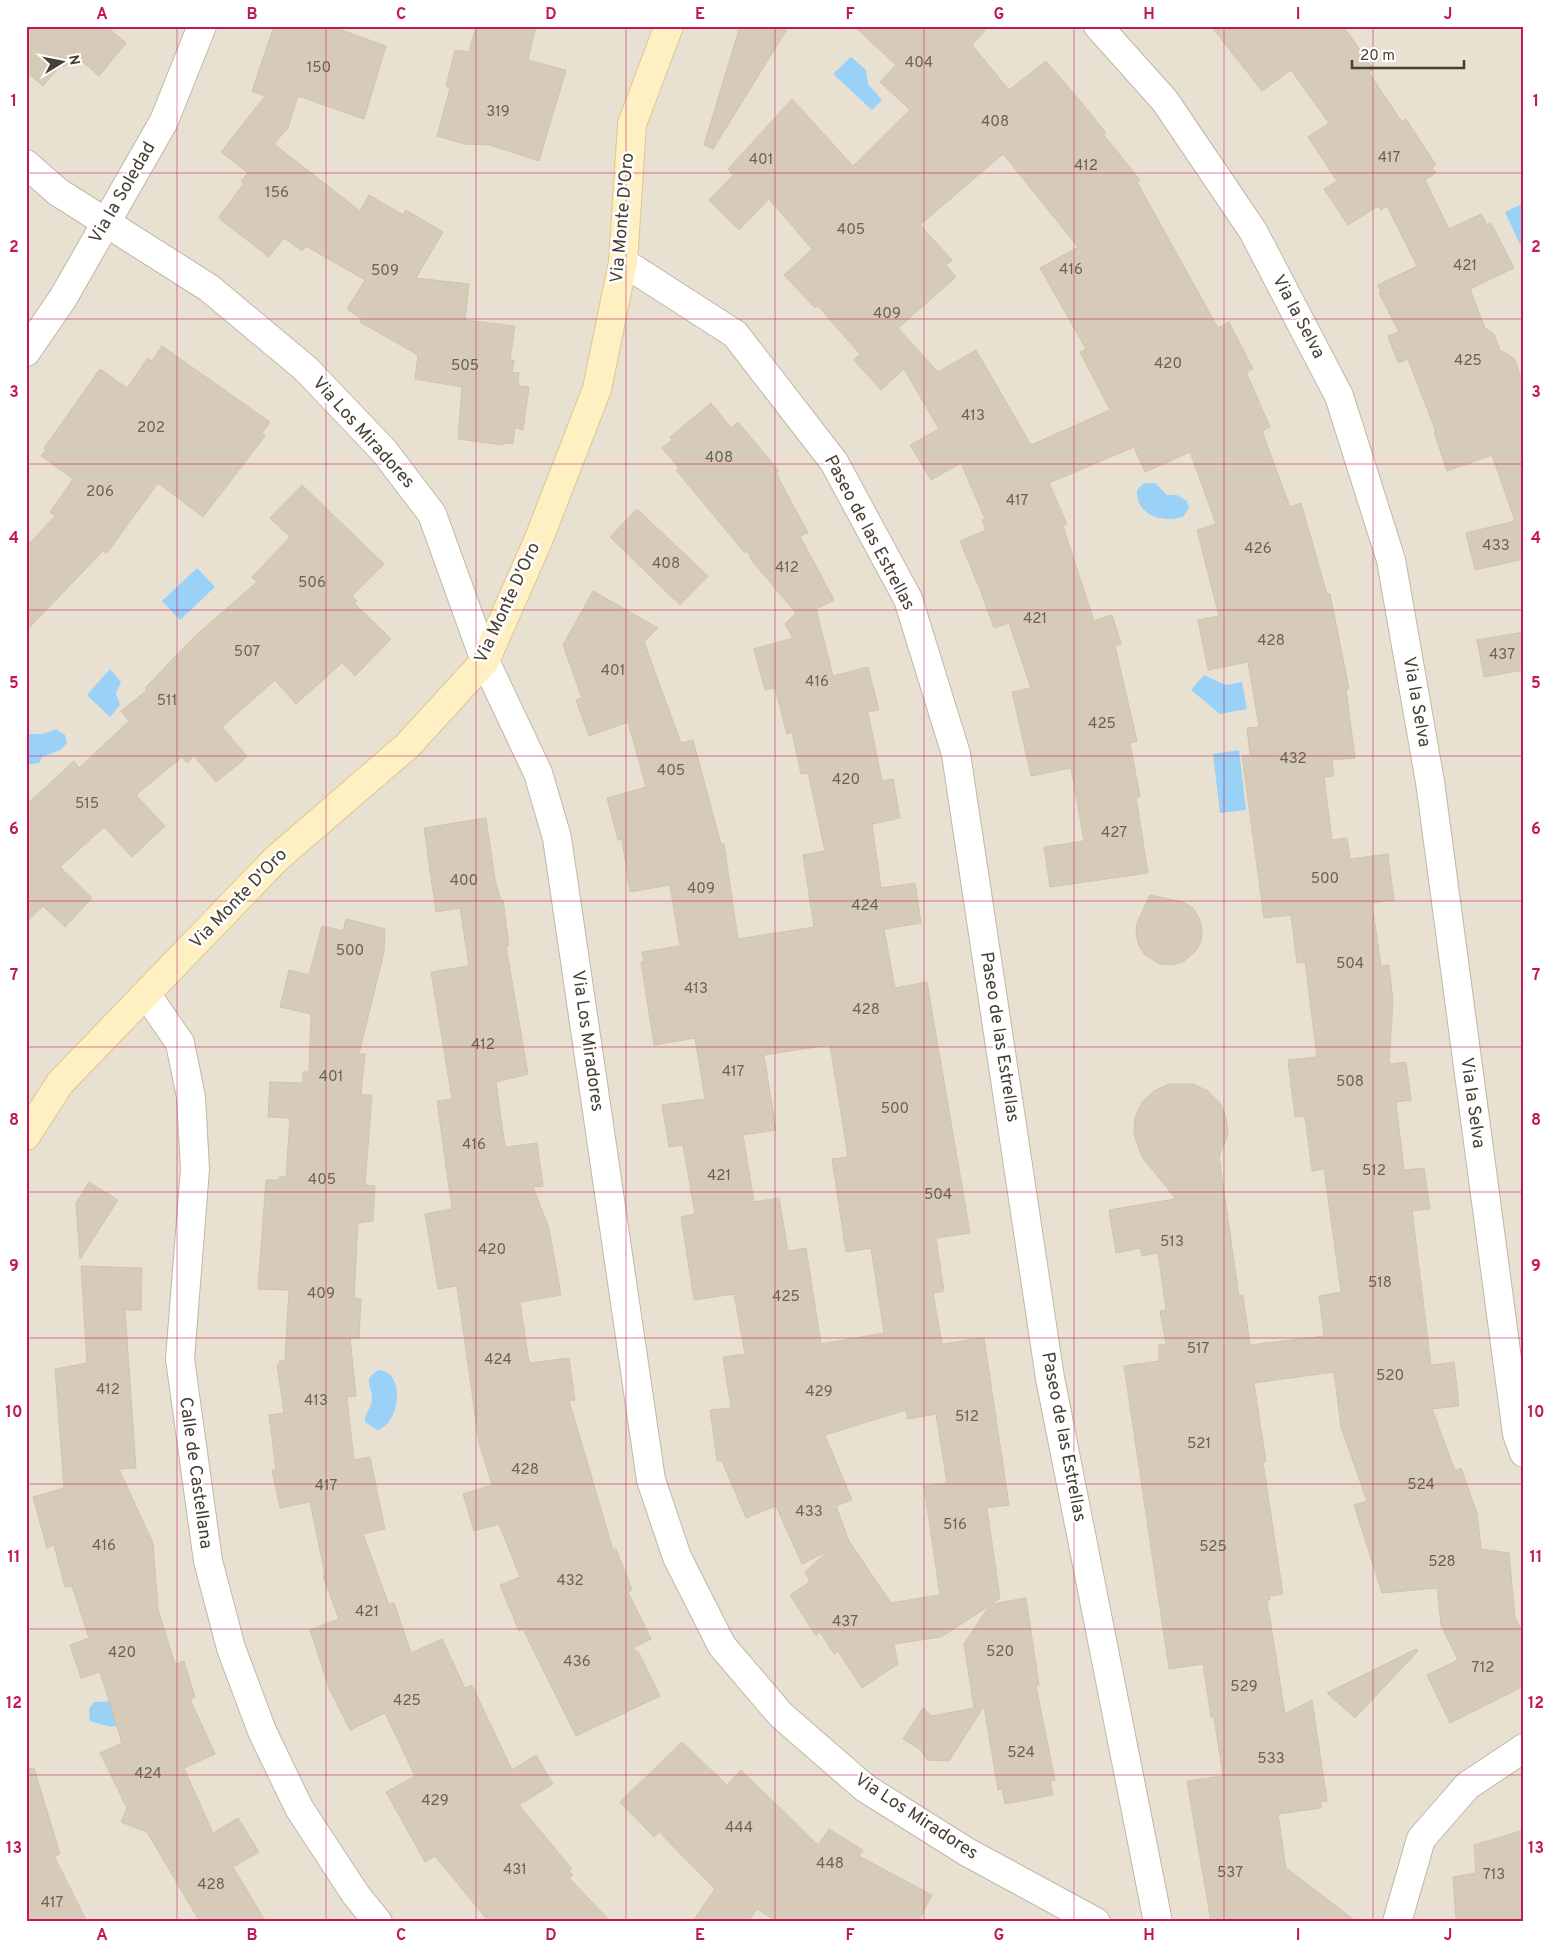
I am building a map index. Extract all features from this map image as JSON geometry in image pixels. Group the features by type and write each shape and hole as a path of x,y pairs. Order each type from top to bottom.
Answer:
{"street":[{"name":"Via la Soledad","path":"26,352 63,298 164,120 202,26"},
{"name":"Via Monte D'Oro","path":"26,1136 60,1083 276,860 407,746 485,661 538,541 597,389 623,262 632,124 669,26"},
{"name":"Via la Selva","path":"1098,26 1165,101 1253,231 1339,396 1390,560 1430,782 1517,1434 1524,1454"},
{"name":"Via Los Miradores","path":"26,164 58,192 105,224 208,288 306,369 384,451 432,514 485,661 538,773 557,838 651,1480 677,1557 722,1646 781,1716 865,1788 967,1852 1096,1922"},
{"name":"Paseo de las Estrellas","path":"623,262 734,334 834,462 908,599 956,754 1050,1378 1158,1922"},
{"name":"Calle de Castellana","path":"147,995 180,1043 191,1097 195,1169 180,1359 208,1561 231,1648 262,1731 295,1800 356,1894 378,1922"},
{"path":"1397,1922 1421,1839 1467,1786 1524,1748"}],"shaded area":[{"path":"26,26 1524,26 1524,1922 26,1922"}],"water":[{"path":"851,57 866,70 868,84 882,100 872,110 833,74"},
{"path":"1524,203 1524,253 1505,212"},
{"path":"1144,483 1155,483 1167,495 1177,495 1187,501 1189,508 1183,517 1175,519 1159,518 1145,511 1138,499 1137,490"},
{"path":"197,568 215,587 180,620 162,601"},
{"path":"110,669 121,682 116,693 120,705 110,717 87,695"},
{"path":"1204,675 1226,685 1242,682 1247,709 1220,714 1191,690"},
{"path":"56,729 65,735 67,743 60,750 42,757 39,763 26,765 26,734 43,734"},
{"path":"1239,750 1246,810 1220,813 1213,754"},
{"path":"378,1370 387,1373 394,1380 397,1389 397,1399 391,1419 385,1426 377,1430 365,1422 365,1419 372,1399 369,1380"},
{"path":"118,1701 126,1723 111,1727 90,1721 89,1709 94,1702"}],"building":[{"path":"26,26 106,26 126,43 99,76 75,55 64,67 61,65 43,86 26,72"},
{"path":"274,26 330,26 386,46 364,119 298,96 288,128 274,144 360,211 369,195 403,215 406,210 443,232 416,278 469,284 465,320 515,326 510,360 514,360 512,372 519,373 518,386 529,387 523,430 515,428 513,444 504,443 503,445 458,439 462,387 415,379 418,355 360,322 362,319 347,309 365,280 306,246 302,251 284,238 269,257 219,217 244,183 241,181 248,173 221,152 265,96 252,91"},
{"path":"476,26 536,26 528,60 566,70 539,161 490,145 465,144 437,136 450,88 446,86 455,50 469,52"},
{"path":"740,26 789,26 713,149 704,145"},
{"path":"854,26 989,26 972,45 1009,90 1046,61 1081,102 1106,133 1103,134 1140,180 1137,182 1218,328 1229,322 1253,369 1246,372 1270,427 1262,431 1290,507 1301,503 1327,594 1330,594 1349,689 1346,689 1355,758 1332,760 1334,776 1324,777 1332,840 1347,838 1350,859 1388,854 1394,900 1372,903 1381,966 1389,965 1393,1001 1389,1064 1406,1062 1411,1100 1396,1102 1404,1170 1424,1168 1430,1209 1412,1211 1431,1365 1454,1362 1459,1406 1432,1409 1455,1471 1461,1468 1477,1513 1481,1549 1509,1553 1515,1617 1524,1635 1524,1686 1450,1723 1427,1675 1458,1660 1441,1625 1437,1588 1382,1593 1354,1505 1367,1501 1341,1427 1334,1372 1254,1383 1266,1462 1263,1462 1283,1594 1269,1596 1270,1600 1267,1600 1285,1714 1312,1700 1327,1801 1320,1802 1321,1808 1278,1814 1286,1868 1357,1922 1211,1922 1187,1781 1223,1776 1214,1717 1211,1717 1203,1664 1169,1669 1124,1366 1159,1361 1159,1345 1166,1344 1160,1311 1166,1310 1158,1253 1142,1256 1140,1248 1116,1253 1109,1210 1176,1199 1142,1157 1134,1134 1135,1117 1142,1102 1154,1091 1169,1084 1193,1084 1208,1091 1220,1103 1226,1118 1228,1134 1219,1157 1239,1296 1243,1295 1250,1345 1324,1336 1319,1296 1341,1292 1324,1169 1312,1171 1305,1116 1295,1117 1288,1060 1317,1057 1305,962 1297,963 1291,915 1264,918 1242,756 1250,755 1247,728 1259,727 1248,662 1208,670 1198,620 1219,616 1197,530 1216,524 1190,452 1145,472 1134,447 1049,483 1067,524 1063,526 1094,621 1112,615 1121,644 1115,646 1137,741 1130,743 1140,797 1136,797 1148,873 1050,887 1044,847 1084,841 1071,768 1031,776 1012,692 1031,688 1009,623 994,628 960,541 986,530 982,520 985,519 961,463 931,480 910,445 939,429 904,369 881,390 854,360 860,354 818,306 815,308 784,275 812,249 769,199 739,230 709,200 733,175 728,169 792,99 853,166 910,110 880,82 896,65","holes":["1003,154 1078,247 1040,268 1086,349 1080,352 1110,410 1031,445 976,350 938,372 898,328 956,277 946,265 952,260 920,225"]},
{"path":"1211,26 1343,26 1374,69 1369,73 1402,122 1406,119 1436,165 1432,168 1436,173 1425,180 1449,229 1481,214 1487,225 1491,223 1514,268 1470,289 1485,328 1494,334 1500,350 1514,358 1524,386 1524,559 1475,570 1466,533 1515,521 1492,455 1447,471 1434,432 1436,432 1408,359 1398,363 1388,336 1399,332 1379,293 1381,292 1378,285 1417,266 1387,206 1381,210 1378,206 1348,225 1324,189 1337,181 1308,137 1329,123 1291,70 1262,91"},
{"path":"162,346 270,422 262,433 265,436 203,517 158,483 107,553 103,551 26,631 26,547 55,516 50,512 73,479 41,456 46,450 44,448 100,369 127,388 148,358 152,361"},
{"path":"711,403 731,428 738,422 779,471 776,473 808,533 800,536 834,600 816,609 833,676 868,667 879,710 868,712 882,781 893,779 900,818 872,824 881,888 915,883 921,923 884,929 895,988 927,982 970,1233 936,1238 944,1291 933,1293 942,1344 984,1338 1009,1505 987,1508 1000,1598 991,1604 1026,1598 1039,1685 1036,1686 1055,1780 1050,1781 1053,1795 1005,1804 1002,1789 998,1790 984,1706 949,1761 927,1760 921,1750 903,1739 923,1708 932,1716 974,1708 964,1644 989,1606 941,1637 894,1644 898,1664 862,1688 838,1651 834,1654 820,1632 816,1636 790,1595 810,1582 805,1572 828,1551 802,1564 776,1506 746,1518 722,1461 717,1461 710,1410 731,1408 723,1357 745,1354 734,1294 694,1300 681,1217 695,1214 683,1145 669,1147 662,1105 705,1099 695,1038 654,1045 641,962 644,962 642,952 680,946 670,885 630,892 622,839 618,840 607,798 646,787 628,722 589,736 576,700 582,698 563,645 593,591 658,628 644,642 681,743 693,740 721,844 724,844 738,939 814,927 803,855 825,851 808,773 801,774 792,732 787,734 775,688 765,690 754,649 793,638 785,624 796,613 752,561 747,551 745,553 676,470 679,468 662,448 672,440 670,437","holes":["830,1045 848,1157 832,1159 846,1252 871,1248 884,1333 821,1344 806,1248 788,1251 779,1198 754,1202 743,1135 776,1130 764,1055","906,1410 908,1419 936,1414 947,1483 924,1486 940,1595 891,1603 849,1541 836,1506 852,1500 825,1435"]},
{"path":"302,485 384,564 352,596 357,601 354,603 391,639 355,676 342,663 296,704 275,680 222,727 247,756 241,762 216,782 194,756 187,763 182,757 136,795 165,826 132,857 104,827 60,867 92,898 65,927 43,906 26,923 26,805 74,761 79,768 129,721 121,711 147,690 145,688 195,636 257,582 252,577 290,537 270,518"},
{"path":"637,509 708,576 680,605 610,537"},
{"path":"1524,632 1524,670 1484,677 1477,640"},
{"path":"486,818 495,879 501,901 503,900 509,946 506,946 528,1074 496,1082 505,1147 537,1143 543,1186 533,1187 549,1228 561,1295 520,1302 529,1363 569,1358 575,1400 569,1401 613,1550 616,1549 632,1590 628,1592 651,1639 633,1648 639,1653 660,1696 576,1736 523,1629 519,1631 500,1585 520,1577 499,1524 474,1531 463,1494 492,1485 479,1443 457,1286 438,1289 425,1214 452,1209 437,1101 452,1099 431,972 469,966 460,908 436,912 424,828"},
{"path":"1150,895 1183,902 1193,908 1199,918 1202,929 1201,941 1196,951 1183,962 1172,965 1160,964 1145,955 1139,946 1136,934 1137,923"},
{"path":"346,919 385,929 384,952 359,1054 365,1054 361,1095 372,1095 365,1185 375,1186 373,1221 358,1223 354,1298 361,1299 359,1338 350,1338 356,1396 347,1397 354,1460 370,1457 385,1529 363,1534 389,1605 394,1603 411,1653 442,1639 465,1688 472,1685 512,1770 536,1755 553,1784 519,1805 572,1869 569,1871 573,1875 569,1878 611,1922 489,1922 435,1856 425,1862 386,1792 415,1776 385,1713 350,1730 329,1688 310,1630 339,1619 323,1576 325,1575 310,1502 280,1508 272,1470 276,1469 269,1415 284,1413 277,1365 280,1364 279,1361 285,1360 289,1290 258,1289 266,1180 279,1180 279,1177 286,1177 290,1118 268,1117 270,1082 303,1083 303,1072 309,1072 311,1014 280,1007 289,970 309,975 322,926 343,931"},
{"path":"89,1182 118,1200 80,1259 76,1203"},
{"path":"81,1266 142,1268 141,1310 125,1310 136,1468 119,1469 153,1543 158,1609 175,1664 184,1661 195,1697 190,1699 215,1754 184,1768 213,1833 238,1818 259,1852 233,1867 266,1922 200,1922 147,1832 121,1822 127,1808 100,1753 122,1743 100,1672 81,1678 70,1645 89,1638 72,1586 65,1587 54,1545 47,1548 33,1497 64,1488 55,1369 87,1363"},
{"path":"1416,1649 1418,1651 1355,1718 1327,1693"},
{"path":"682,1742 727,1785 741,1770 818,1845 829,1829 863,1850 859,1856 932,1895 918,1922 777,1922 757,1909 748,1922 692,1922 715,1889 659,1832 654,1837 620,1802"},
{"path":"34,1768 60,1854 54,1856 87,1922 26,1922 26,1769"},
{"path":"1524,1830 1524,1919 1456,1919 1453,1877 1476,1873 1474,1845"}]}
